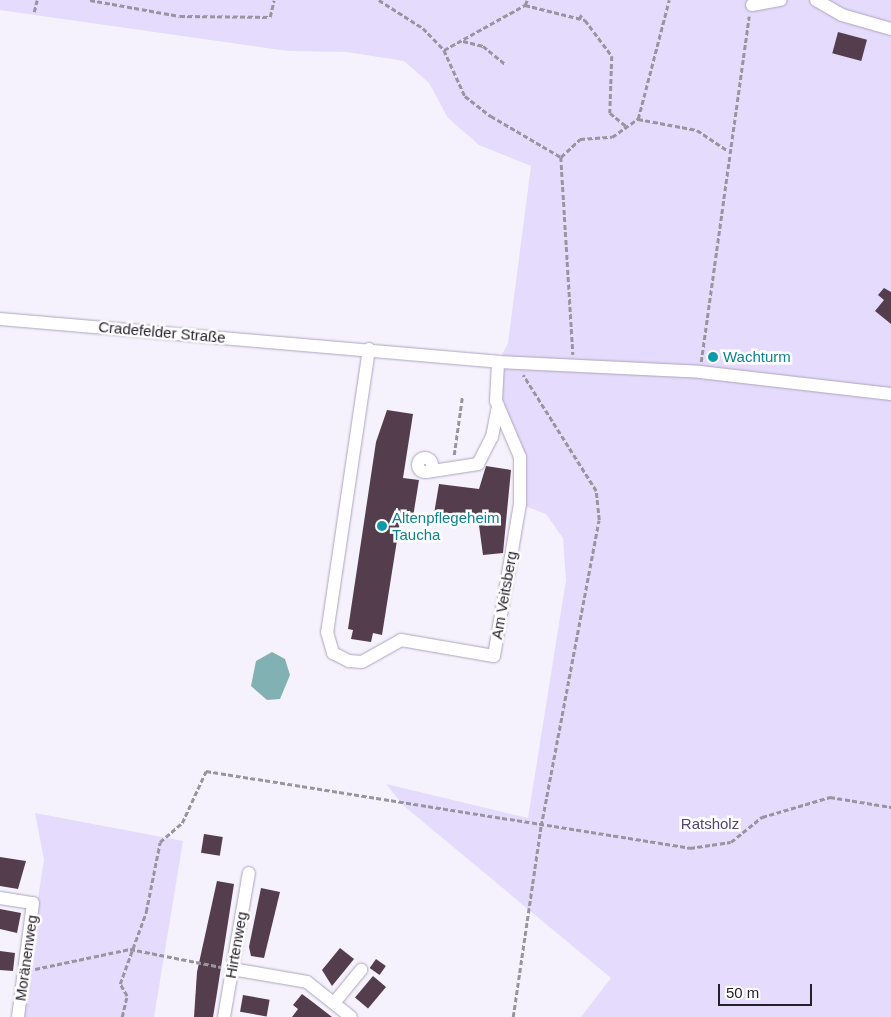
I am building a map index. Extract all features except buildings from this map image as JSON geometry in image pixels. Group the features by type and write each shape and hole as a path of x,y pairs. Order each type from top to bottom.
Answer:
{"street":[{"path":"752,5 781,0"},
{"path":"816,0 842,15 891,29"},
{"name":"Cradefelder Straße","path":"0,319 369,349"},
{"path":"369,349 498,362 700,372 891,394"},
{"name":"Am Veitsberg","path":"369,349 326,632 327,642 342,658 362,662 401,640 494,656 520,504 520,457 498,406 498,362"},
{"path":"426,472 478,464 492,437 498,406"},
{"name":"Hirtenweg","path":"224,1017 249,873"},
{"name":"Moränenweg","path":"0,898 33,904 18,1017"},
{"path":"232,970 307,982 351,1017"},
{"path":"334,1003 361,970"}],"path":[{"path":"34,12 37,0"},
{"path":"90,0 180,16 270,17 274,0"},
{"path":"379,0 423,28 444,50 465,96 490,116 562,156"},
{"path":"525,5 526,0"},
{"path":"638,120 669,0"},
{"path":"444,50 525,5 585,20 612,56 610,113 627,127"},
{"path":"700,372 727,184 727,150 752,5"},
{"path":"579,18 582,14"},
{"path":"461,40 483,46 505,64"},
{"path":"562,156 580,140 612,137 638,120 697,130 727,150"},
{"path":"562,156 574,366"},
{"path":"513,1017 541,826 599,520 596,491 517,363"},
{"path":"450,468 462,398"},
{"path":"122,1017 127,996 120,984 130,949 146,912 160,842 182,822 206,771 541,826 690,848 731,842 762,817 830,797 891,807"},
{"path":"24,972 130,949 232,970"}],"green space":[{"name":"Ratsholz","path":"0,0 891,0 891,1017 581,1017 611,978 404,806 386,784 528,818 566,580 563,538 546,514 520,504 520,457 496,401 498,362 508,343 531,166 479,145 448,118 429,83 404,61 347,52 288,51 0,10"},
{"path":"35,813 183,841 154,1017 19,1017 44,860"}],"shaded area":[{"path":"272,652 285,659 290,675 280,699 267,700 251,686 256,661"}],"place":[{"name":"Wachturm","path":"713,357"},
{"name":"Altenpflegeheim Taucha","path":"382,526"}]}
